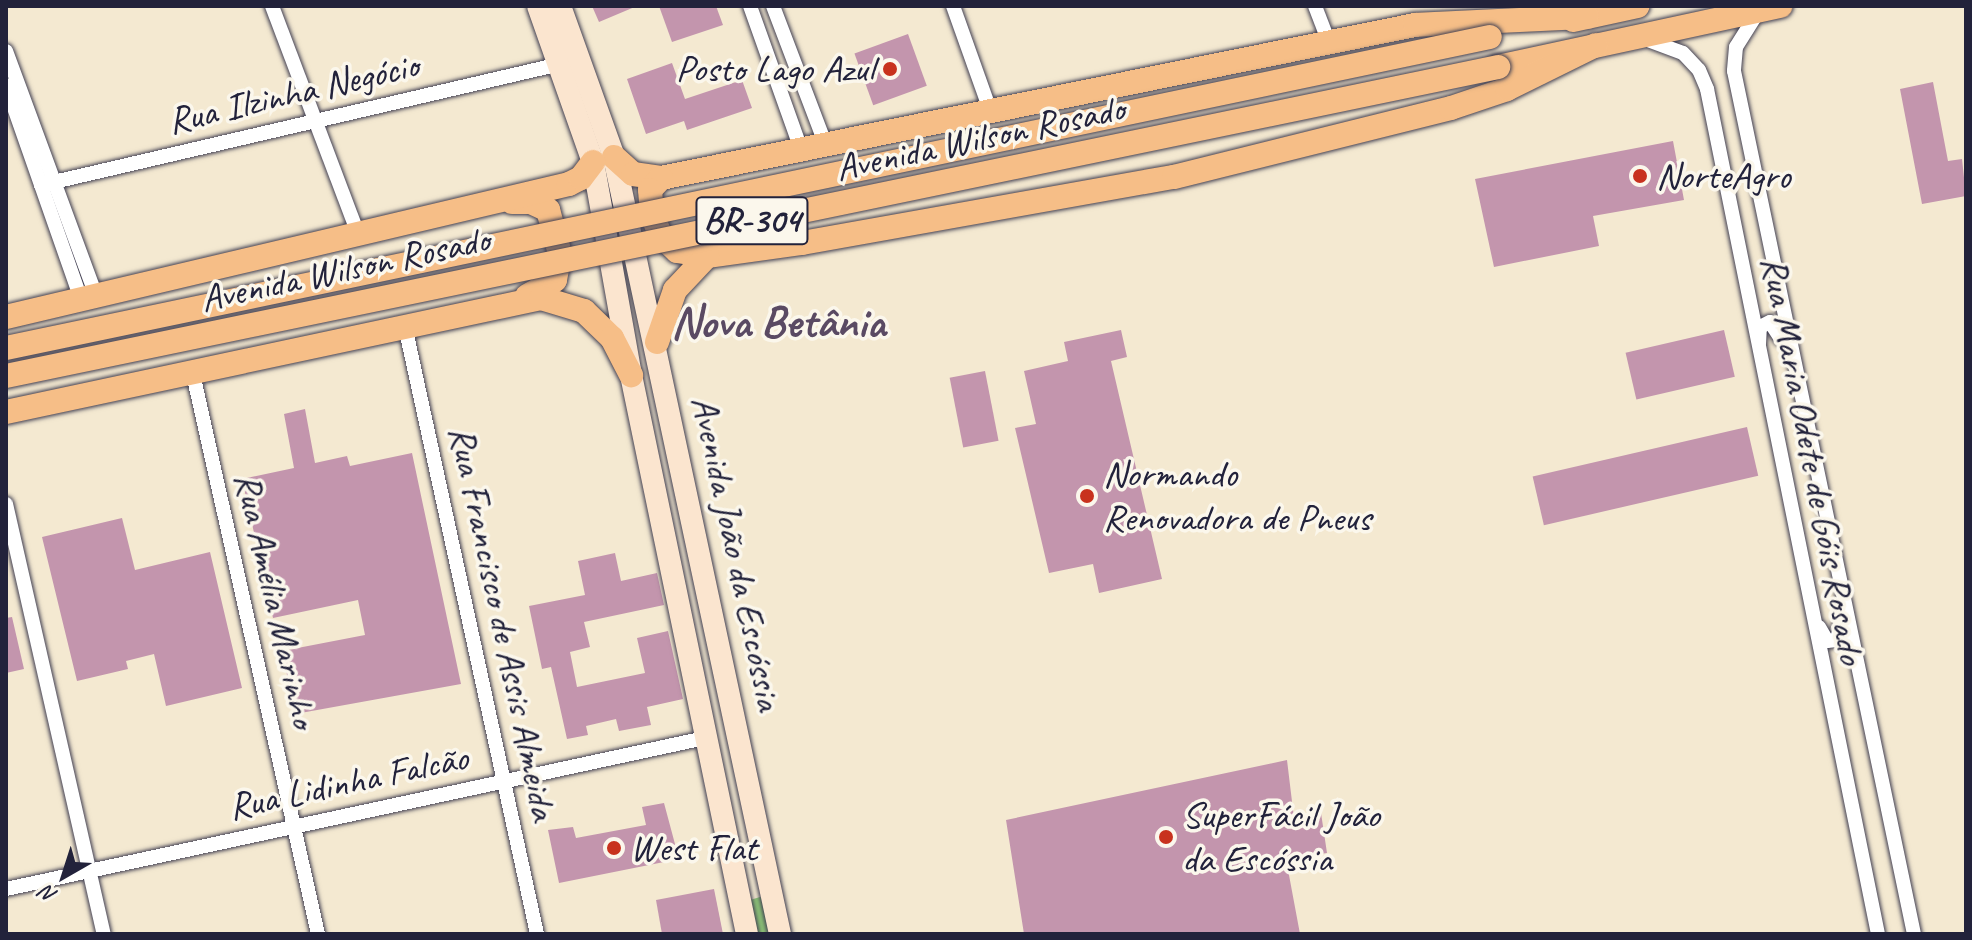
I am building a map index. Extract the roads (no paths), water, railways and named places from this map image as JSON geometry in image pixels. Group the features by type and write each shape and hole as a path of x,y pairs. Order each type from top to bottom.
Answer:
{"highway":[{"name":"Avenida Wilson Rosado","path":"6,348 1637,6"},
{"name":"Avenida Wilson Rosado","path":"6,376 1770,8"},
{"path":"6,317 569,184 604,160 633,174 661,178 989,107 1415,25 1587,17"},
{"path":"661,178 650,190 652,215 661,236 677,251 707,256 1174,177 1451,108 1507,89 1596,45"},
{"path":"490,202 541,205 548,210 560,254 555,280 507,305"},
{"path":"657,342 675,290 707,256"},
{"path":"6,412 405,326 557,298 584,311 612,338 631,375"}],"main road":[{"name":"Avenida João da Escóssia","path":"538,6 560,64 604,160 631,375 747,934"},
{"name":"Avenida João da Escóssia","path":"560,6 657,342 780,934"},
{"path":"673,585 686,578 695,583 710,654 729,691"},
{"path":"716,793 746,878 757,885 769,881"}],"street":[{"path":"272,6 358,233"},
{"path":"750,6 813,146"},
{"path":"773,6 813,146"},
{"path":"953,6 989,107"},
{"path":"1315,6 1329,42"},
{"name":"Rua Maria Odete de Góis Rosado","path":"1770,8 1736,47 1734,71 1840,598 1914,934"},
{"name":"Rua Maria Odete de Góis Rosado","path":"1637,36 1683,53 1704,79 1760,368 1878,934"},
{"path":"6,51 47,183 88,297"},
{"name":"Rua Ilzinha Negócio","path":"47,183 560,64"},
{"path":"6,85 47,183"},
{"path":"1760,368 1760,327 1775,323 1811,443"},
{"name":"Rua Francisco de Assis Almeida","path":"405,326 537,934"},
{"name":"Rua Amélia Marinho","path":"193,374 318,934"},
{"path":"6,504 104,934"},
{"path":"1799,554 1827,641 1840,636 1840,598"},
{"name":"Rua Lidinha Falcão","path":"6,889 705,738"}],"place":[{"name":"Posto Lago Azul","path":"890,69"},
{"name":"NorteAgro","path":"1640,176"},
{"name":"Normando Renovadora de Pneus","path":"1087,496"},
{"name":"SuperFácil João da Escóssia","path":"1166,837"},
{"name":"West Flat","path":"614,848"}],"district":[{"name":"Nova Betânia","path":"778,322"}]}
